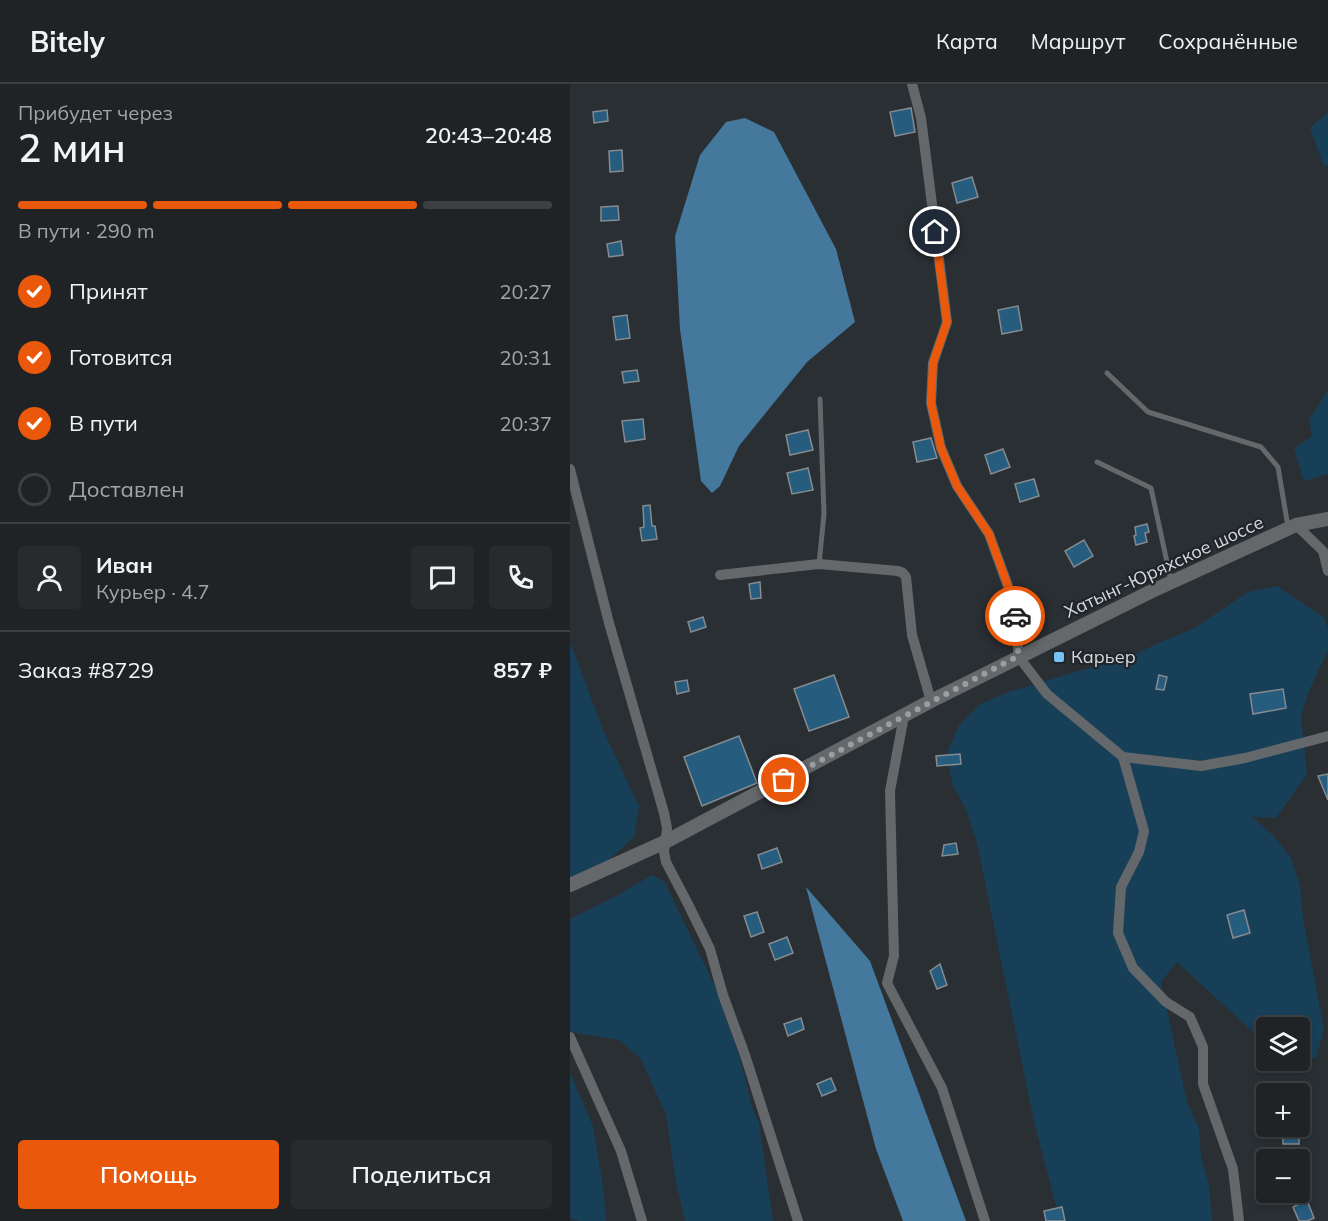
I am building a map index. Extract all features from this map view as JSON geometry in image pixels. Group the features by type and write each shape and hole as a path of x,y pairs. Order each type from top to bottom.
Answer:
{"street":[{"path":"912,84 921,118 947,322 933,363 931,403 941,448 957,486 989,534 1013,600 1018,634 1018,656 1047,694 1123,757 1201,766 1245,758 1328,736"},
{"path":"570,469 609,623 664,813 667,828 664,842 666,862 710,949 798,1221"},
{"name":"Хатынг-Юряхское шоссе","path":"570,885 664,842 1018,656 1292,527 1328,519"},
{"path":"1292,527 1323,551 1328,571"},
{"path":"720,575 819,564 903,573 906,577 909,597 912,635 931,701"},
{"path":"904,716 890,791 894,956 887,984 942,1088 985,1221"},
{"path":"1123,757 1144,831 1139,852 1120,887 1118,933 1133,968 1166,1002 1190,1017 1203,1047 1203,1084 1233,1169 1239,1221"},
{"path":"570,1037 621,1151 642,1221"}],"lane":[{"path":"1107,373 1148,412 1261,447 1278,467 1292,527"},
{"path":"819,564 824,514 820,399"},
{"path":"1097,462 1151,488 1172,582"}],"shaded area":[{"path":"1328,112 1328,165 1324,166 1310,128"},
{"path":"745,118 774,132 836,249 855,322 807,362 739,446 720,486 712,493 701,481 680,329 675,236 700,155 726,122"},
{"path":"1328,390 1328,474 1304,481 1294,449 1312,436 1309,420"},
{"path":"1277,586 1325,618 1328,631 1328,650 1309,691 1301,717 1307,774 1276,818 1252,817 1273,835 1291,858 1300,886 1303,918 1324,1029 1316,1058 1310,1059 1310,1017 1256,1017 1256,1035 1177,962 1161,982 1187,1102 1199,1128 1201,1157 1209,1184 1212,1221 1060,1221 1034,1122 977,843 966,810 953,785 946,755 958,727 979,705 1008,692 1133,655 1193,629 1248,592"},
{"path":"570,642 603,730 639,806 634,837 609,860 570,880"},
{"path":"652,875 664,881 714,984 740,1058 752,1107 759,1123 773,1221 685,1221 676,1183 666,1115 641,1059 619,1040 570,1032 570,919"},
{"path":"806,887 870,961 966,1221 903,1221 876,1149"},
{"path":"570,1073 593,1126 604,1193 606,1221 579,1221 570,1218"}],"building":[{"path":"911,108 915,132 895,136 890,112"},
{"path":"607,110 608,121 594,123 593,112"},
{"path":"622,150 623,171 610,172 609,151"},
{"path":"972,177 978,197 957,203 952,183"},
{"path":"618,206 619,220 601,221 601,207"},
{"path":"621,241 623,255 609,257 607,244"},
{"path":"1018,306 1022,330 1002,334 998,310"},
{"path":"627,315 630,338 616,340 613,317"},
{"path":"637,370 639,381 624,383 622,372"},
{"path":"643,419 645,439 625,442 622,421"},
{"path":"808,430 813,450 790,455 786,435"},
{"path":"931,438 937,458 917,462 913,442"},
{"path":"1003,449 1010,467 991,474 985,455"},
{"path":"808,468 813,490 792,494 787,473"},
{"path":"1034,479 1039,496 1020,502 1015,484"},
{"path":"650,505 652,526 655,526 657,539 642,541 640,528 644,527 643,506"},
{"path":"1147,524 1149,532 1145,533 1147,542 1136,545 1135,527"},
{"path":"1084,540 1093,556 1074,567 1065,551"},
{"path":"760,582 761,598 751,599 749,584"},
{"path":"703,617 706,627 691,632 688,622"},
{"path":"834,675 849,717 809,731 794,689"},
{"path":"1159,675 1167,677 1164,690 1156,689"},
{"path":"687,680 689,691 677,694 675,682"},
{"path":"1283,689 1286,708 1253,714 1250,694"},
{"path":"739,736 757,783 702,806 684,757"},
{"path":"960,754 961,764 937,766 936,756"},
{"path":"1328,774 1328,800 1318,776"},
{"path":"956,843 958,854 942,856 944,845"},
{"path":"777,848 782,862 762,869 758,855"},
{"path":"1244,910 1250,933 1233,938 1227,915"},
{"path":"757,912 764,932 751,937 744,916"},
{"path":"787,937 793,953 775,960 769,944"},
{"path":"940,964 947,985 937,989 930,971"},
{"path":"801,1018 804,1029 788,1036 784,1024"},
{"path":"831,1078 836,1090 822,1096 817,1084"},
{"path":"1283,1137 1299,1137 1299,1144 1283,1144"},
{"path":"1301,1203 1308,1203 1314,1218 1299,1221 1293,1207"},
{"path":"1062,1207 1065,1221 1046,1221 1044,1211"}],"way so far":[{"path":"784,780 1018,656 1015,616"}],"place":[{"name":"Карьер","path":"1059,657"}],"route":[{"path":"935,232 947,322 933,363 931,403 941,448 957,486 989,534 1013,600 1015,616"}]}
